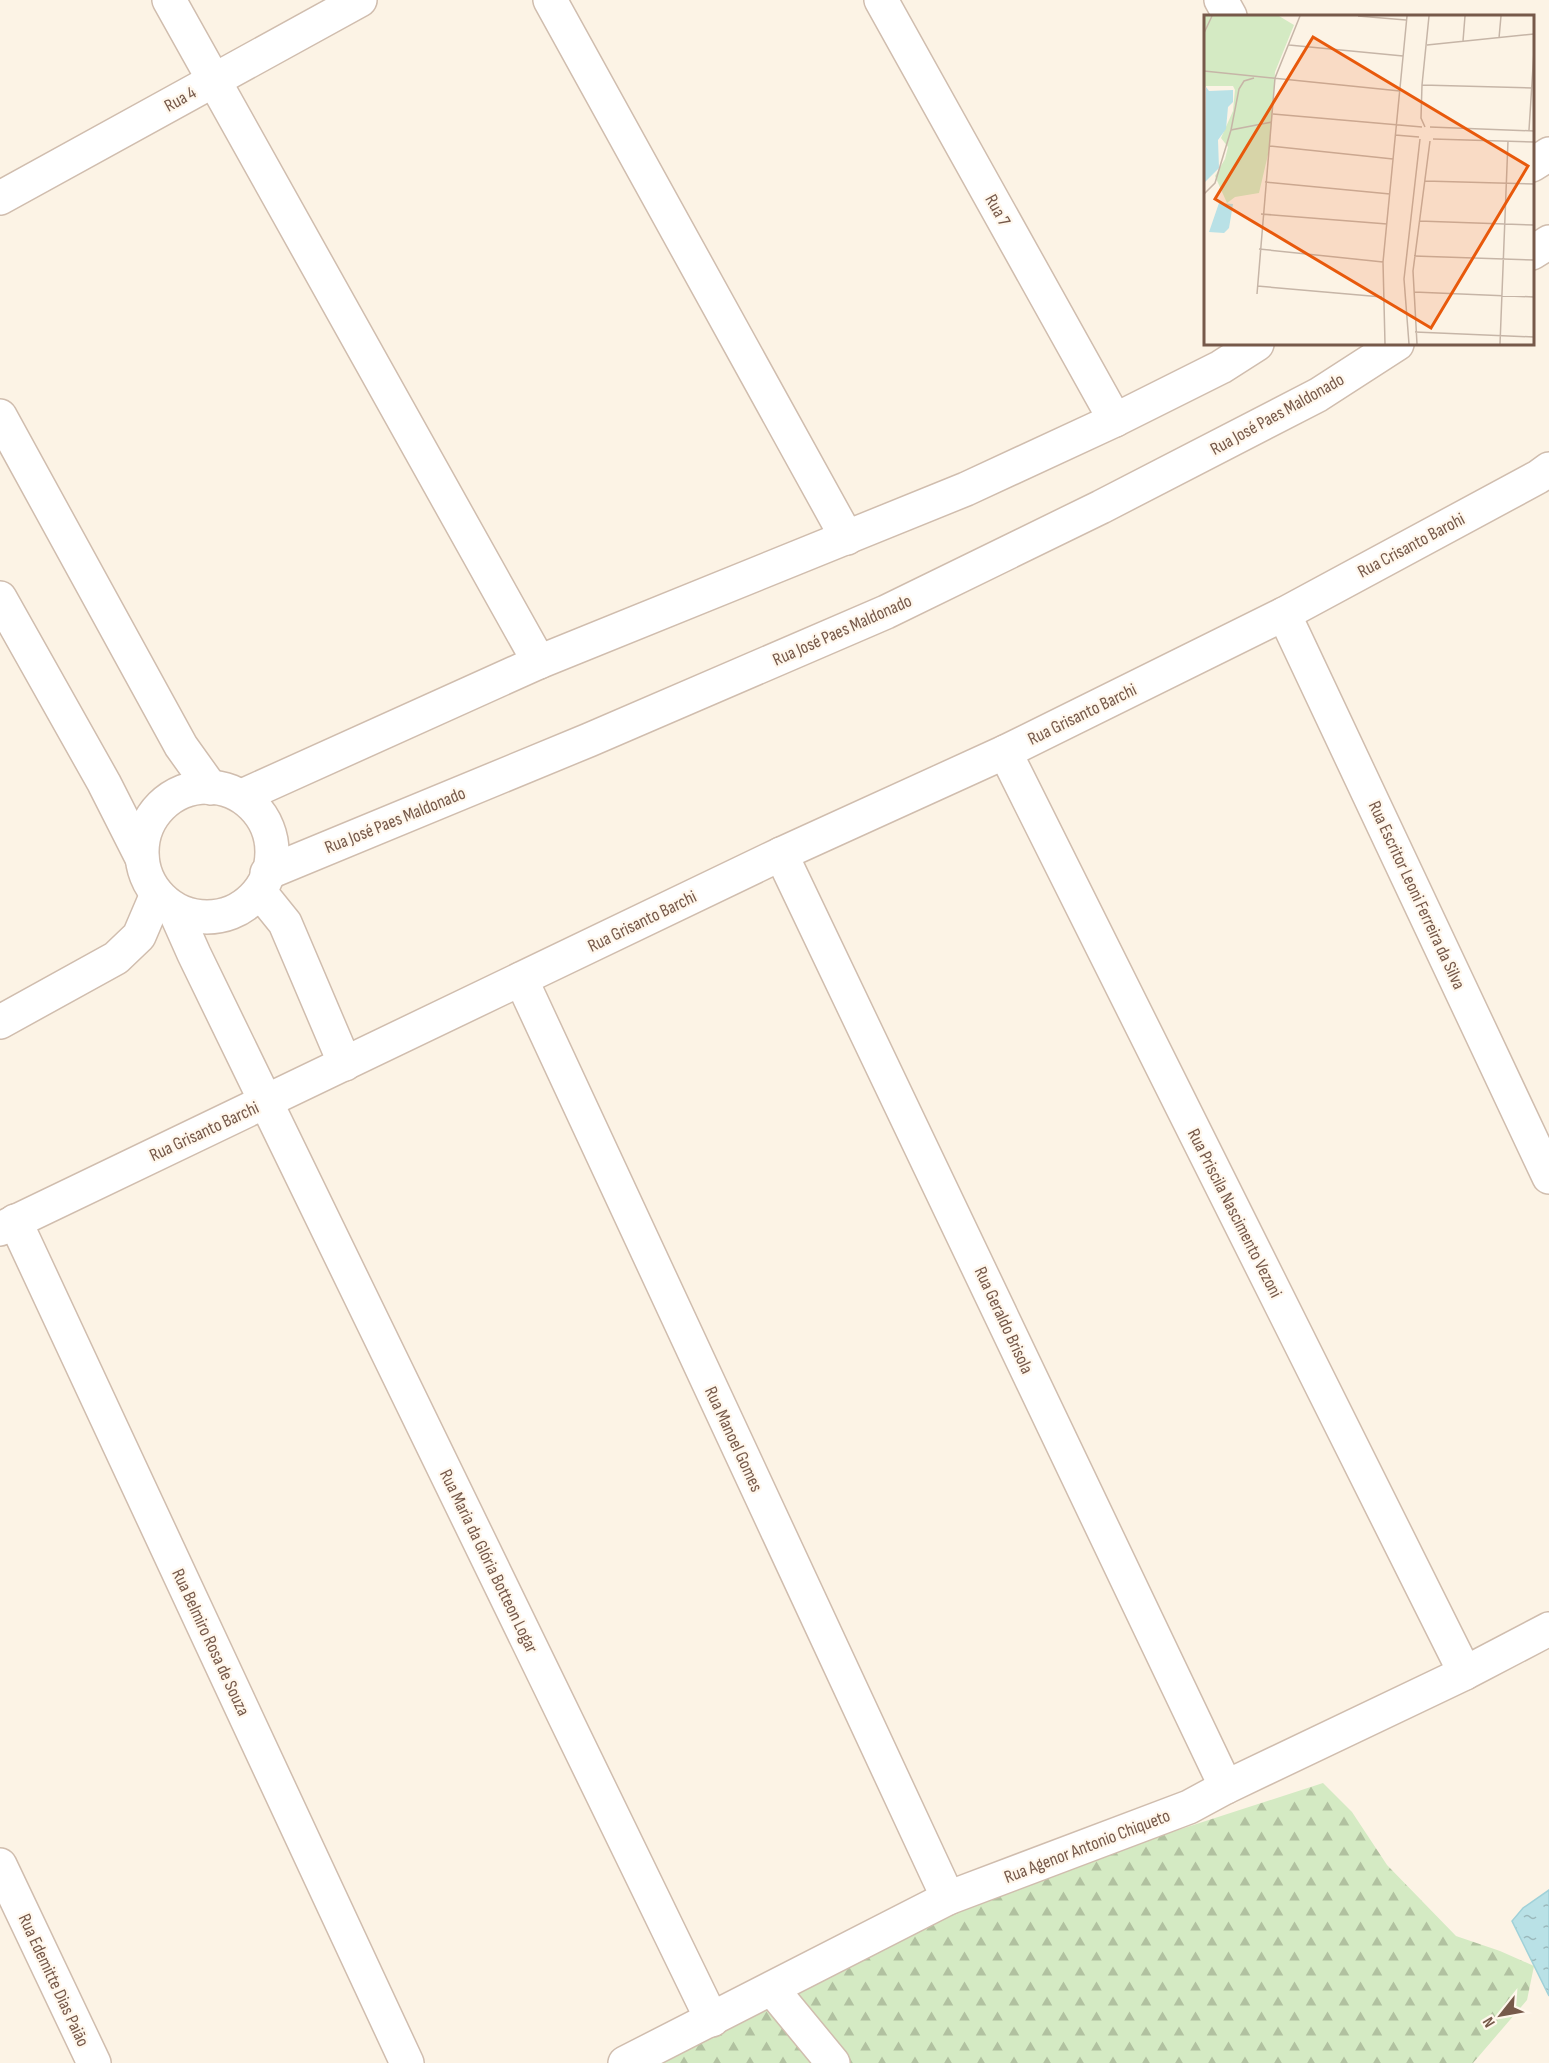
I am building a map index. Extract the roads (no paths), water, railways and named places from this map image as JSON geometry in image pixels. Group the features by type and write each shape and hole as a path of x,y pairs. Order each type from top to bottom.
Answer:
{"street":[{"path":"169,0 539,662"},
{"name":"Rua 4","path":"0,198 360,0"},
{"path":"550,0 847,538"},
{"name":"Rua 7","path":"881,0 1115,420"},
{"path":"1221,0 1229,15"},
{"path":"1534,164 1549,154"},
{"path":"1534,252 1549,242"},
{"path":"142,858 143,838 150,819 162,804 179,793 194,788 226,792 966,489 1115,420 1221,367 1255,345"},
{"name":"Rua José Paes Maldonado","path":"263,882 886,612 1101,507 1318,396 1394,345"},
{"path":"0,416 181,746 226,792 254,807 264,820 271,838 272,856 263,882 247,905 229,915 210,918 190,916 166,902 147,877 142,858 104,783 0,598"},
{"name":"Rua Crisanto Barohi","path":"1284,614 1545,482"},
{"name":"Rua Grisanto Barchi","path":"8,1225 781,854 1005,752 1284,614"},
{"name":"Rua Escritor Leoni Ferreira da Silva","path":"1284,614 1549,1177"},
{"name":"Rua Priscila Nascimento Vezoni","path":"1005,752 1465,1673"},
{"name":"Rua Geraldo Brisola","path":"781,854 1226,1787"},
{"path":"263,882 285,923 345,1064"},
{"path":"0,1022 116,958 139,936 166,902"},
{"name":"Rua Maria da Glória Botteon Logar","path":"166,902 194,954 712,2020"},
{"name":"Rua Manoel Gomes","path":"521,979 948,1898"},
{"name":"Rua Belmiro Rosa de Souza","path":"8,1225 407,2063"},
{"name":"Rua Agenor Antonio Chiqueto","path":"625,2063 948,1898 1189,1806 1465,1673 1549,1629"},
{"name":"Rua Edemitte Dias Paião","path":"0,1865 94,2063"},
{"path":"772,1989 833,2063"}],"water":[{"path":"1549,1890 1549,1996 1512,1921 1523,1908"}]}
